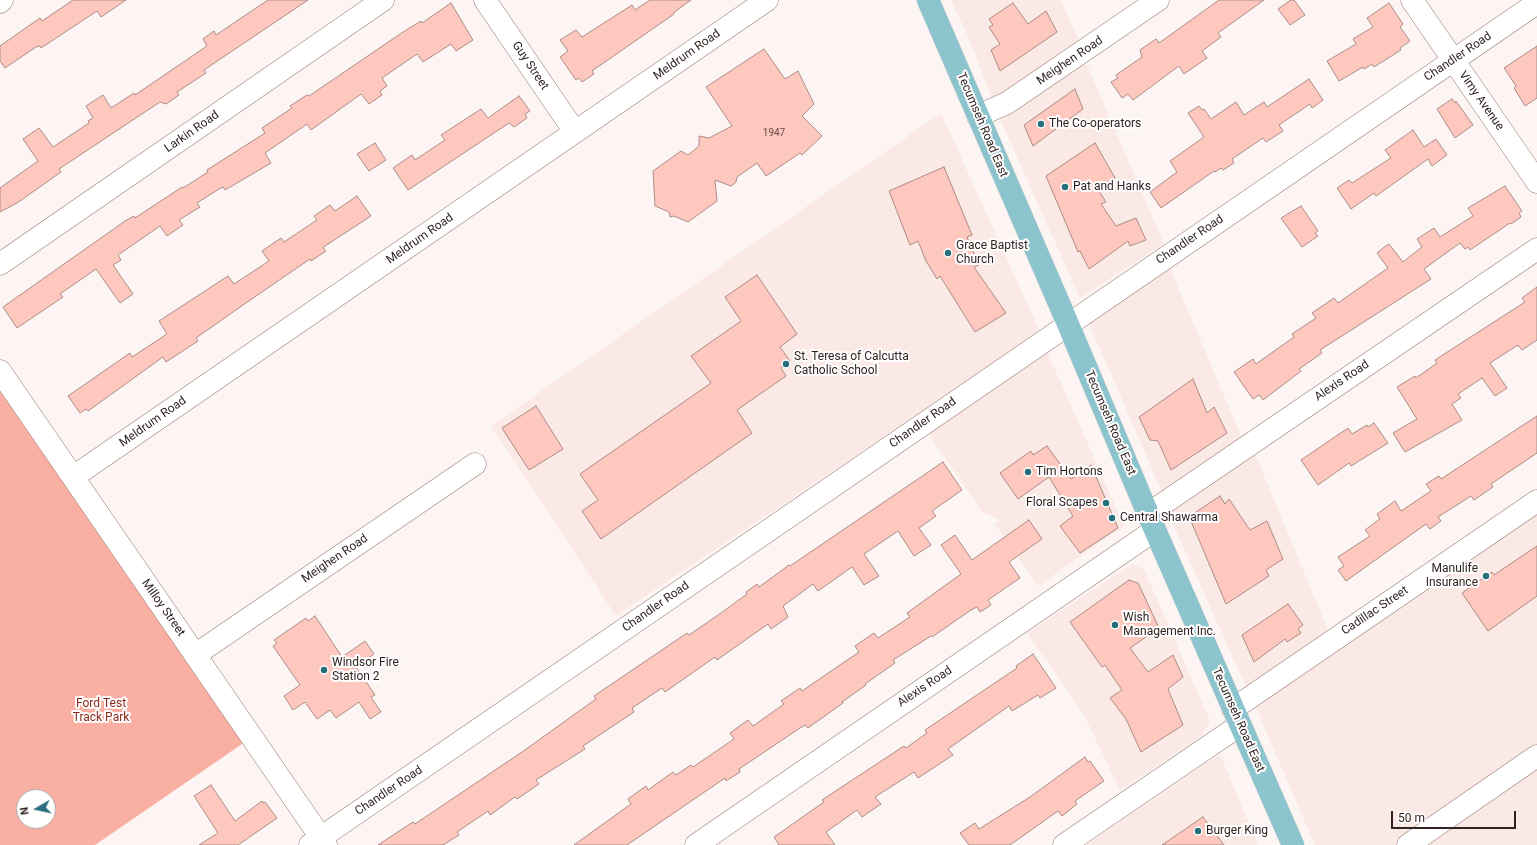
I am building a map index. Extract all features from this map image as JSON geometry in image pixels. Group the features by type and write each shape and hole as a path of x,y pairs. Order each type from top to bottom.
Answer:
{"main road":[{"name":"Tecumseh Road East","path":"928,0 1068,324 1151,522 1293,845"}],"street":[{"name":"Larkin Road","path":"0,264 383,0"},
{"name":"Guy Street","path":"485,0 575,132"},
{"name":"Meldrum Road","path":"73,477 766,0"},
{"name":"Meighen Road","path":"978,116 1007,103 1158,0"},
{"name":"Vimy Avenue","path":"1412,0 1537,182"},
{"name":"Chandler Road","path":"319,842 1068,324 1537,3"},
{"name":"Alexis Road","path":"696,845 1537,248"},
{"name":"Milloy Street","path":"0,371 195,655 319,842"},
{"name":"Meighen Road","path":"195,655 475,464"},
{"name":"Cadillac Street","path":"1064,845 1237,717 1537,501"},
{"path":"1408,845 1537,756"}],"shaded area":[{"path":"951,0 1061,0 1081,46 993,101 970,41"},
{"path":"1084,58 1164,244 1080,298 1000,119"},
{"name":"St. Teresa of Calcutta Catholic School","path":"941,113 1040,332 616,616 491,426"},
{"path":"1168,264 1242,438 1163,494 1088,321"},
{"path":"1047,351 1124,526 1038,586 995,524 1001,520 982,512 928,433"},
{"path":"1255,454 1328,630 1246,687 1168,513"},
{"path":"1537,513 1537,845 1315,845 1255,706 1446,578"},
{"path":"1132,564 1144,569 1210,721 1201,737 1120,790 1083,713 1027,633"},
{"path":"1220,754 1258,845 1086,845 1130,815"}],"green space":[{"name":"Ford Test Track Park","path":"0,384 245,742 95,845 0,845"}],"building":[{"path":"73,0 126,0 101,17 97,11 41,48 40,46 36,47 5,68 0,61 0,46 40,18 42,21"},
{"path":"268,0 308,0 204,70 206,73 177,92 179,95 166,104 160,102 59,169 61,172 17,203 0,212 0,188 38,161 23,139 39,128 53,147 89,123 88,121 93,118 86,106 103,95 111,108 134,93 135,95 207,46 203,39 214,31 216,35"},
{"path":"650,0 691,0 673,13 674,14 592,71 594,74 582,82 579,78 576,80 560,57 568,51 560,40 576,30 582,37 632,5 635,10"},
{"path":"1219,0 1264,0 1218,33 1221,37 1202,51 1207,58 1184,74 1179,66 1133,100 1128,94 1122,98 1111,82 1118,78 1116,75 1142,57 1140,50 1156,39 1159,43"},
{"path":"1291,0 1294,0 1305,15 1290,25 1278,9"},
{"path":"451,3 473,40 456,51 451,44 423,62 417,54 382,78 387,86 380,91 382,95 369,104 361,94 311,130 307,124 265,153 271,163 225,190 223,187 197,203 200,207 179,220 183,225 167,236 160,226 118,255 121,260 113,265 133,294 120,303 96,269 60,294 63,297 17,328 3,307 125,221 134,216 135,218 182,187 183,188 208,172 207,170 265,133 262,128 292,108 290,106 307,95 309,96 403,32 421,21 422,23"},
{"path":"1013,3 1028,24 1046,11 1057,32 1000,71 991,50 1000,44 989,27 993,25 989,19"},
{"path":"1389,3 1403,24 1400,27 1410,41 1400,48 1401,50 1374,67 1372,64 1364,69 1363,67 1339,81 1327,61 1356,44 1353,39 1373,27 1367,18"},
{"path":"1537,46 1537,98 1525,106 1514,88 1516,86 1504,68"},
{"path":"764,49 785,79 798,71 814,104 802,116 822,136 802,155 800,153 766,176 757,163 737,177 736,182 731,186 715,180 717,201 688,222 674,216 670,217 669,212 655,206 653,171 681,151 688,155 699,146 699,136 709,138 732,126 706,87"},
{"path":"1309,79 1323,100 1312,108 1310,104 1279,125 1283,131 1266,142 1263,138 1232,159 1234,163 1223,170 1221,168 1215,172 1214,171 1161,208 1150,192 1177,172 1170,161 1204,137 1188,113 1199,106 1202,110 1204,109 1211,119 1236,102 1244,115 1264,102 1267,107"},
{"path":"1075,89 1083,109 1033,146 1024,125"},
{"path":"519,96 530,111 525,114 527,118 514,127 509,123 408,190 393,168 412,155 415,160 445,140 441,135 481,109 488,118"},
{"path":"1452,99 1455,103 1456,101 1473,125 1455,138 1437,109"},
{"path":"1413,130 1424,147 1436,139 1447,155 1432,166 1428,159 1376,196 1374,193 1351,209 1337,188 1349,180 1352,183 1391,158 1385,150"},
{"path":"375,143 386,160 369,171 357,154"},
{"path":"1095,143 1115,178 1099,191 1106,202 1101,204 1116,226 1136,218 1146,240 1130,246 1128,241 1089,269 1080,251 1078,252 1046,176"},
{"name":"Grace Baptist Church","path":"944,167 972,235 967,237 979,265 974,267 1006,313 975,332 940,276 937,279 926,261 918,241 910,245 889,191"},
{"path":"1505,186 1522,211 1519,213 1521,217 1470,250 1468,247 1465,249 1460,243 1424,269 1431,279 1320,350 1322,353 1299,369 1301,371 1263,400 1259,395 1253,399 1234,372 1253,359 1256,364 1294,337 1292,334 1316,318 1312,313 1334,298 1338,303 1388,268 1377,253 1383,248 1389,244 1403,262 1422,247 1417,239 1434,228 1440,237 1473,216 1468,208"},
{"path":"357,196 371,216 325,246 323,248 326,251 311,261 310,259 196,338 198,341 166,362 163,357 88,411 86,409 80,413 68,396 130,353 132,357 167,334 159,321 228,276 234,284 269,261 262,251 281,238 284,242 317,220 314,216 330,205 335,211"},
{"path":"1301,206 1318,231 1315,233 1318,236 1302,247 1281,218"},
{"path":"757,275 797,334 780,347 790,361 781,368 786,376 737,410 752,433 601,539 582,511 598,500 580,474 711,383 691,356 741,321 725,297"},
{"path":"1537,287 1537,340 1522,350 1518,345 1490,363 1507,388 1495,396 1482,378 1458,394 1461,398 1452,404 1462,420 1405,452 1393,433 1417,419 1397,387 1415,376 1416,378 1437,363 1435,360 1525,302 1522,298"},
{"path":"1193,379 1207,413 1214,407 1227,433 1171,470 1158,441 1150,440 1139,417"},
{"path":"536,406 563,449 529,470 502,428"},
{"path":"1537,416 1537,453 1491,484 1493,487 1474,500 1471,496 1438,517 1441,521 1430,529 1426,524 1346,581 1338,570 1344,566 1338,557 1370,536 1365,530 1380,519 1377,514 1395,501 1401,511 1431,491 1426,484 1439,476 1441,479"},
{"path":"1374,423 1388,443 1351,466 1349,463 1318,485 1301,460 1348,428 1352,434 1367,425 1368,427"},
{"path":"1047,446 1071,479 1091,465 1118,528 1080,553 1060,526 1073,516 1049,477 1018,499 1000,473 1031,451 1033,455"},
{"path":"943,462 962,490 932,511 936,516 919,528 931,545 914,556 898,531 864,554 879,576 864,585 852,567 818,591 813,584 783,606 788,617 771,629 768,624 717,660 715,657 665,692 662,688 632,708 634,712 583,746 585,749 536,780 539,784 517,799 515,797 490,815 488,811 457,832 459,835 443,845 378,845 413,822 415,824 522,752 596,699 594,696 687,633 689,635 747,594 746,592 757,584 759,587 789,565 790,566"},
{"path":"1220,496 1225,504 1229,499 1250,530 1267,521 1283,559 1266,570 1269,576 1226,604 1191,521 1193,514"},
{"path":"1029,520 1042,539 1009,562 1020,578 988,600 991,605 980,612 977,607 971,610 932,637 931,636 893,660 895,663 808,728 805,725 800,728 739,769 740,772 726,781 725,778 627,845 574,845 631,804 628,799 646,786 648,790 673,772 676,775 691,765 693,767 734,739 730,733 748,720 753,726 784,704 781,701 800,688 802,691 859,652 855,646 874,633 878,638 910,617 907,613 961,574 941,545 955,535 972,560"},
{"path":"1537,546 1537,596 1488,631 1462,593 1492,572 1494,575"},
{"path":"1129,580 1138,583 1159,628 1130,648 1148,672 1173,655 1183,677 1168,689 1183,725 1141,752 1126,719 1110,698 1122,690 1105,665 1102,667 1070,622"},
{"path":"1288,604 1303,625 1298,629 1301,633 1287,642 1285,639 1254,662 1242,635"},
{"name":"Windsor Fire Station 2","path":"315,616 342,657 365,641 374,654 356,667 375,695 371,697 381,712 370,719 359,702 336,718 330,710 317,719 305,702 293,710 284,696 300,685 273,646 277,643 274,640 306,618 308,621"},
{"path":"1033,654 1056,688 1040,698 1038,695 1012,711 1009,706 948,749 953,755 918,778 914,772 875,797 881,804 862,817 857,810 826,832 835,845 779,845 774,837 824,802 822,800 904,746 906,748 927,733 925,730 1017,668 1016,666"},
{"path":"1085,757 1088,762 1090,761 1104,781 1075,801 1077,804 1062,816 1058,811 1010,845 969,845 960,833 975,823 979,829 1030,797"},
{"path":"211,785 235,821 262,801 263,803 265,802 277,818 238,845 199,845 218,833 194,796"},
{"name":"Burger King","path":"1203,817 1224,845 1162,845"}],"place":[{"name":"The Co-operators","path":"1041,124"},
{"name":"Pat and Hanks","path":"1065,187"},
{"name":"Grace Baptist Church","path":"948,253"},
{"name":"St. Teresa of Calcutta Catholic School","path":"786,364"},
{"name":"Tim Hortons","path":"1028,472"},
{"name":"Floral Scapes","path":"1106,503"},
{"name":"Central Shawarma","path":"1112,518"},
{"name":"Manulife Insurance","path":"1486,576"},
{"name":"Wish Management Inc.","path":"1115,625"},
{"name":"Windsor Fire Station 2","path":"324,670"},
{"name":"Burger King","path":"1198,831"}]}
